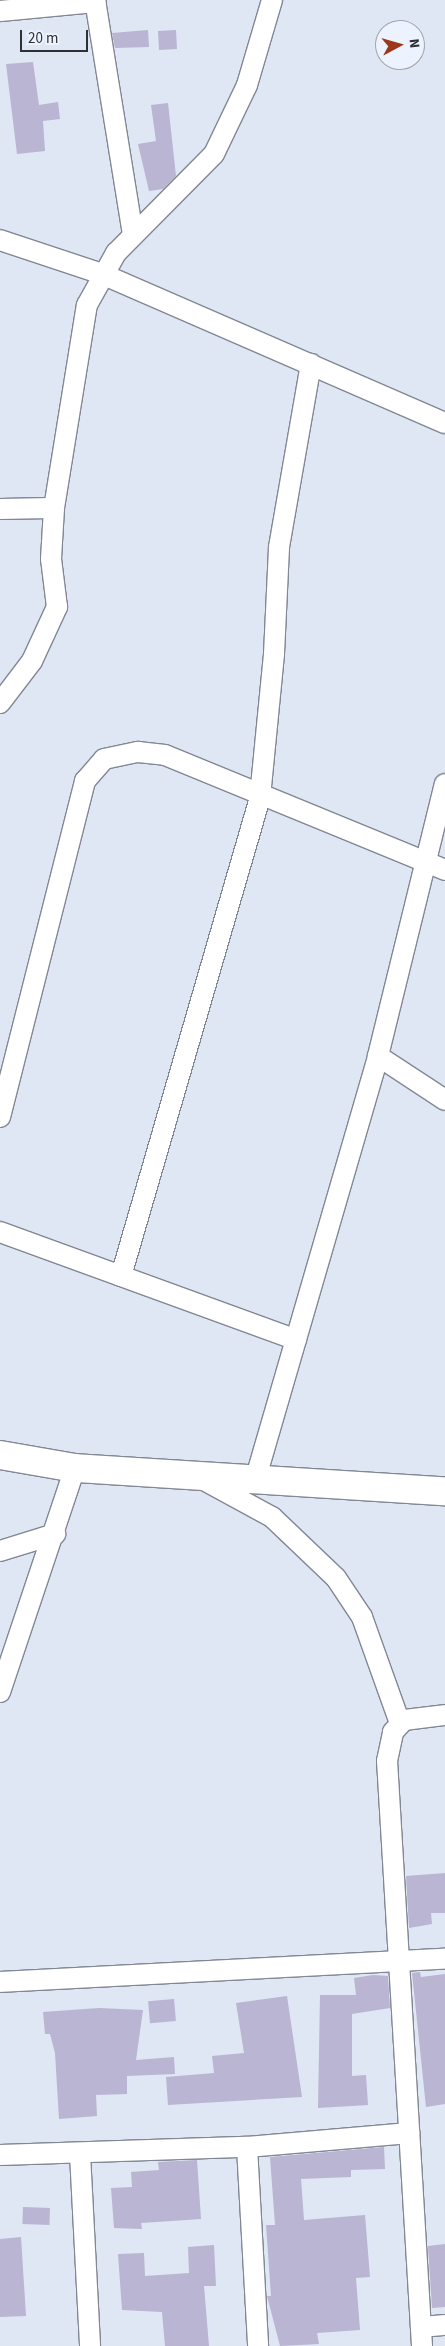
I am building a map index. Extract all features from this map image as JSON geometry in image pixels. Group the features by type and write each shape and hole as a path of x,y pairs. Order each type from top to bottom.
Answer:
{"main road":[{"path":"0,1455 75,1468 256,1477 445,1491"}],"street":[{"path":"0,703 32,661 57,607 51,559 54,508 82,321 102,274 133,234 214,154 247,85 272,0"},
{"path":"0,11 96,1 133,234"},
{"path":"0,240 102,274 445,423"},
{"path":"122,1276 260,797 274,654 279,547 311,364"},
{"path":"0,509 54,508"},
{"path":"0,1117 90,771 104,759 157,753 260,797 445,870"},
{"path":"256,1477 378,1056 423,862 445,784"},
{"path":"378,1056 445,1100"},
{"path":"0,1232 296,1340"},
{"path":"0,1692 55,1534 75,1468"},
{"path":"192,1474 272,1517 336,1578 362,1618 400,1723"},
{"path":"0,1551 55,1534"},
{"path":"445,1715 417,1716 400,1723 390,1742 387,1761 396,1961 422,2336 445,2325"},
{"path":"0,1982 445,1959"},
{"path":"0,2155 80,2154 247,2147 409,2133"},
{"path":"247,2147 258,2346"},
{"path":"80,2154 90,2346"}],"building":[{"path":"148,30 149,47 115,48 112,33"},
{"path":"176,30 177,49 159,50 158,31"},
{"path":"33,62 39,105 58,102 60,119 43,121 45,151 17,154 6,64"},
{"path":"168,103 176,176 163,189 149,191 138,144 156,141 151,105"},
{"path":"445,1873 445,1913 431,1913 432,1924 409,1928 406,1876"},
{"path":"420,1972 421,1977 445,1974 445,2104 426,2107 412,1973"},
{"path":"373,1975 388,1976 390,2008 352,2014 352,2076 366,2075 368,2105 318,2108 320,1995 356,1995 354,1978"},
{"path":"287,1996 302,2097 168,2105 166,2077 214,2073 212,2056 244,2053 236,2003"},
{"path":"174,1999 176,2021 150,2023 148,2001"},
{"path":"99,2008 143,2010 136,2060 174,2057 175,2074 127,2076 127,2094 96,2095 97,2116 59,2119 55,2053 50,2034 45,2034 43,2012"},
{"path":"384,2147 385,2169 351,2170 351,2177 301,2179 304,2220 365,2215 370,2277 356,2278 360,2330 317,2333 319,2344 280,2346 267,2296 271,2296 266,2225 275,2225 270,2157"},
{"path":"197,2160 201,2219 141,2223 142,2229 114,2228 111,2188 132,2187 131,2172 159,2170 158,2162"},
{"path":"23,2207 50,2208 49,2225 22,2224"},
{"path":"21,2237 26,2316 0,2317 0,2239"},
{"path":"445,2244 445,2307 432,2308 428,2246"},
{"path":"214,2245 216,2286 204,2286 209,2346 165,2346 162,2312 122,2310 118,2254 144,2253 145,2276 189,2273 188,2247"}]}
